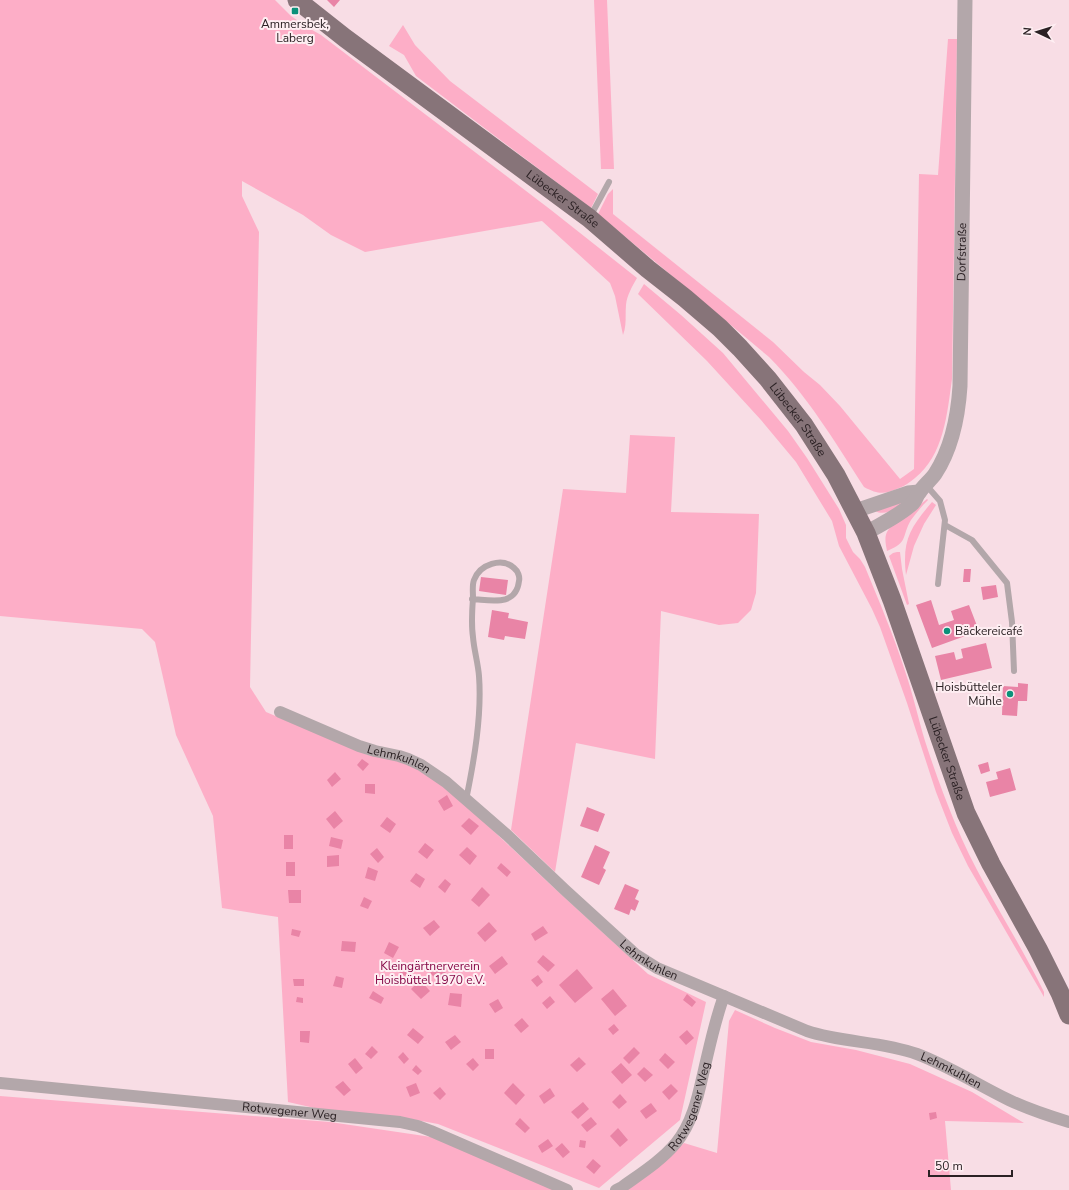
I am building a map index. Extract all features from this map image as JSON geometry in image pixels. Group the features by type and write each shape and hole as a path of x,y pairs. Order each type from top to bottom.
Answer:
{"main road":[{"name":"Lübecker Straße","path":"297,0 345,38 589,218 648,269 685,298 720,328 761,371 804,425 836,475 866,533 892,600 966,813 990,864 1038,949 1060,993 1069,1015"}],"street":[{"name":"Dorfstraße","path":"866,533 914,502 945,457 955,427 959,398 965,0"},
{"path":"855,511 923,489"},
{"name":"Lehmkuhlen","path":"280,712 359,746 375,752 399,756 421,765 446,782 507,835 635,954 657,968 817,1034 885,1045 918,1055 957,1072 1019,1105 1069,1122"},
{"name":"Rotwegener Weg","path":"616,1190 666,1153 684,1132 699,1095 715,1024 724,996"},
{"name":"Rotwegener Weg","path":"0,1083 305,1110 400,1122 418,1126 465,1144 567,1190"}],"lane":[{"path":"589,218 609,182"},
{"path":"923,489 940,501 945,520 938,584"},
{"path":"945,525 972,540 1006,583 1012,622 1014,671"},
{"path":"466,800 471,778 479,718 479,676 473,637 472,615 472,599 474,580 481,570 488,565 503,563 511,565 517,570 520,578 518,586 514,594 509,598 501,601 472,599"}],"green space":[{"name":"Kleingärtnerverein Hoisbüttel 1970 e.V.","path":"0,0 275,0 291,16 321,35 551,210 637,278 630,291 627,301 623,335 615,296 610,283 542,221 365,252 331,235 303,215 242,181 242,196 259,232 250,687 266,712 368,755 406,762 436,777 648,974 706,1002 680,1120 599,1188 438,1124 400,1117 319,1109 288,1102 278,917 222,908 213,816 176,735 155,642 142,629 0,616"},
{"path":"594,0 607,0 614,169 601,169"},
{"path":"403,25 415,45 450,81 598,194 591,208 416,76 404,55 389,46"},
{"path":"948,39 957,39 952,379 946,420 938,446 932,458 925,469 915,478 890,492 882,493 864,487 808,403 769,357 598,214 608,194 613,189 613,214 773,342 804,372 820,385 840,406 900,479 914,469 919,174 938,175"},
{"path":"644,284 723,353 788,431 839,509 846,525 846,538 853,552 865,567 896,645 908,680 928,751 955,823 986,887 1044,992 1044,997 968,866 952,833 936,792 880,627 839,546 832,521 796,462 761,420 707,361 638,294"},
{"path":"630,435 675,437 671,512 759,514 756,593 751,610 738,623 719,625 661,611 655,759 576,743 555,872 511,830 563,489 626,493"},
{"path":"912,496 895,509 885,513 875,511"},
{"path":"927,499 928,500 911,520 902,542 887,551 886,537 890,527"},
{"path":"932,502 936,505 924,524 914,546 906,575 905,552 909,535 918,519"},
{"path":"900,552 909,604 907,605 889,556"},
{"path":"735,1010 811,1042 856,1050 910,1064 972,1092 1024,1123 945,1121 951,1190 627,1190 684,1143 717,1153 729,1021"},
{"path":"0,1096 330,1122 438,1138 558,1190 0,1190"}],"building":[{"path":"327,0 340,0 334,7"},
{"path":"964,569 971,569 970,582 963,582"},
{"path":"481,577 508,580 506,595 479,591"},
{"path":"996,585 998,597 983,600 981,587"},
{"path":"931,600 939,625 954,620 951,611 969,605 979,631 932,648 916,605"},
{"path":"492,610 509,613 508,618 528,622 525,639 505,636 504,640 488,637"},
{"path":"986,643 992,668 941,680 935,656 954,652 956,660 963,658 961,649"},
{"path":"1018,683 1028,684 1027,701 1018,701 1017,716 1002,715 1003,686 1018,687"},
{"path":"362,759 369,764 363,771 357,765"},
{"path":"988,762 990,771 981,774 978,765"},
{"path":"1010,768 1016,790 990,797 986,782 998,779 996,772"},
{"path":"335,772 341,779 332,787 327,780"},
{"path":"365,784 375,784 375,794 365,793"},
{"path":"447,795 453,806 444,811 438,801"},
{"path":"587,807 605,814 598,832 580,826"},
{"path":"335,811 343,821 334,829 326,819"},
{"path":"387,817 396,824 390,833 380,826"},
{"path":"469,818 479,826 471,835 461,826"},
{"path":"284,835 293,835 293,849 284,849"},
{"path":"331,837 343,840 341,849 329,846"},
{"path":"425,843 434,850 427,859 418,852"},
{"path":"595,845 610,852 603,868 606,870 599,885 581,877"},
{"path":"467,847 477,856 470,865 459,855"},
{"path":"377,848 384,857 378,863 370,854"},
{"path":"339,855 339,866 327,867 327,856"},
{"path":"286,862 295,862 295,876 286,876"},
{"path":"501,863 511,872 507,877 497,868"},
{"path":"368,867 378,871 375,881 365,878"},
{"path":"416,873 425,879 420,888 410,881"},
{"path":"445,879 451,884 445,893 438,887"},
{"path":"625,884 639,890 635,899 639,901 635,911 631,909 629,915 614,909"},
{"path":"482,887 490,895 479,907 471,900"},
{"path":"288,890 301,890 301,903 289,903"},
{"path":"364,897 372,901 368,909 360,906"},
{"path":"434,920 440,927 430,936 423,928"},
{"path":"489,922 497,931 485,942 477,933"},
{"path":"543,926 548,933 535,941 531,934"},
{"path":"292,929 301,931 299,937 291,935"},
{"path":"342,941 356,942 355,952 341,951"},
{"path":"389,942 399,947 393,958 384,953"},
{"path":"543,955 555,965 548,972 537,962"},
{"path":"502,956 508,964 495,974 489,966"},
{"path":"438,965 448,975 440,983 430,973"},
{"path":"399,966 408,972 405,976 396,970"},
{"path":"577,969 593,988 575,1003 559,985"},
{"path":"538,975 543,982 537,987 531,980"},
{"path":"336,976 344,978 342,988 333,986"},
{"path":"293,979 304,979 304,986 294,986"},
{"path":"420,980 430,991 421,999 411,989"},
{"path":"613,989 627,1006 615,1016 601,999"},
{"path":"373,991 384,998 381,1004 369,998"},
{"path":"450,993 462,994 461,1007 448,1005"},
{"path":"687,994 696,1002 692,1007 683,1000"},
{"path":"550,996 555,1002 547,1009 542,1003"},
{"path":"297,997 303,998 303,1003 296,1002"},
{"path":"498,999 503,1008 495,1013 489,1004"},
{"path":"522,1018 529,1026 521,1033 514,1025"},
{"path":"614,1024 619,1030 613,1035 608,1029"},
{"path":"413,1028 424,1037 418,1044 407,1035"},
{"path":"687,1030 694,1038 686,1045 679,1037"},
{"path":"300,1031 310,1031 309,1043 300,1042"},
{"path":"455,1035 461,1042 451,1050 445,1042"},
{"path":"372,1046 378,1052 371,1059 365,1054"},
{"path":"634,1047 640,1053 629,1064 623,1058"},
{"path":"485,1049 494,1049 494,1059 485,1059"},
{"path":"403,1052 409,1059 404,1064 398,1057"},
{"path":"665,1053 675,1062 668,1069 659,1060"},
{"path":"579,1057 586,1064 577,1072 570,1065"},
{"path":"355,1058 363,1068 356,1074 348,1064"},
{"path":"473,1058 479,1065 473,1071 466,1064"},
{"path":"621,1063 632,1075 622,1084 611,1072"},
{"path":"416,1065 422,1071 418,1075 412,1070"},
{"path":"644,1067 653,1075 645,1082 637,1074"},
{"path":"343,1081 351,1090 344,1096 335,1087"},
{"path":"416,1083 420,1093 410,1097 406,1087"},
{"path":"513,1083 525,1095 516,1105 504,1093"},
{"path":"671,1084 678,1091 669,1100 662,1092"},
{"path":"440,1087 446,1094 440,1100 433,1093"},
{"path":"550,1088 555,1096 544,1104 539,1096"},
{"path":"620,1094 627,1102 619,1109 612,1102"},
{"path":"583,1102 589,1109 578,1119 571,1112"},
{"path":"651,1103 657,1111 646,1119 640,1111"},
{"path":"936,1112 937,1118 930,1120 929,1113"},
{"path":"591,1117 597,1124 587,1132 581,1125"},
{"path":"520,1118 530,1128 525,1133 515,1124"},
{"path":"618,1128 628,1140 620,1147 610,1136"},
{"path":"548,1139 553,1146 542,1153 538,1146"},
{"path":"580,1140 586,1141 585,1148 579,1147"},
{"path":"562,1143 570,1152 563,1158 555,1149"},
{"path":"593,1159 601,1166 594,1174 586,1167"}],"place":[{"name":"Ammersbek, Laberg","path":"295,11"},
{"name":"Bäckereicafé","path":"947,631"},
{"name":"Hoisbütteler Mühle","path":"1010,694"}]}
